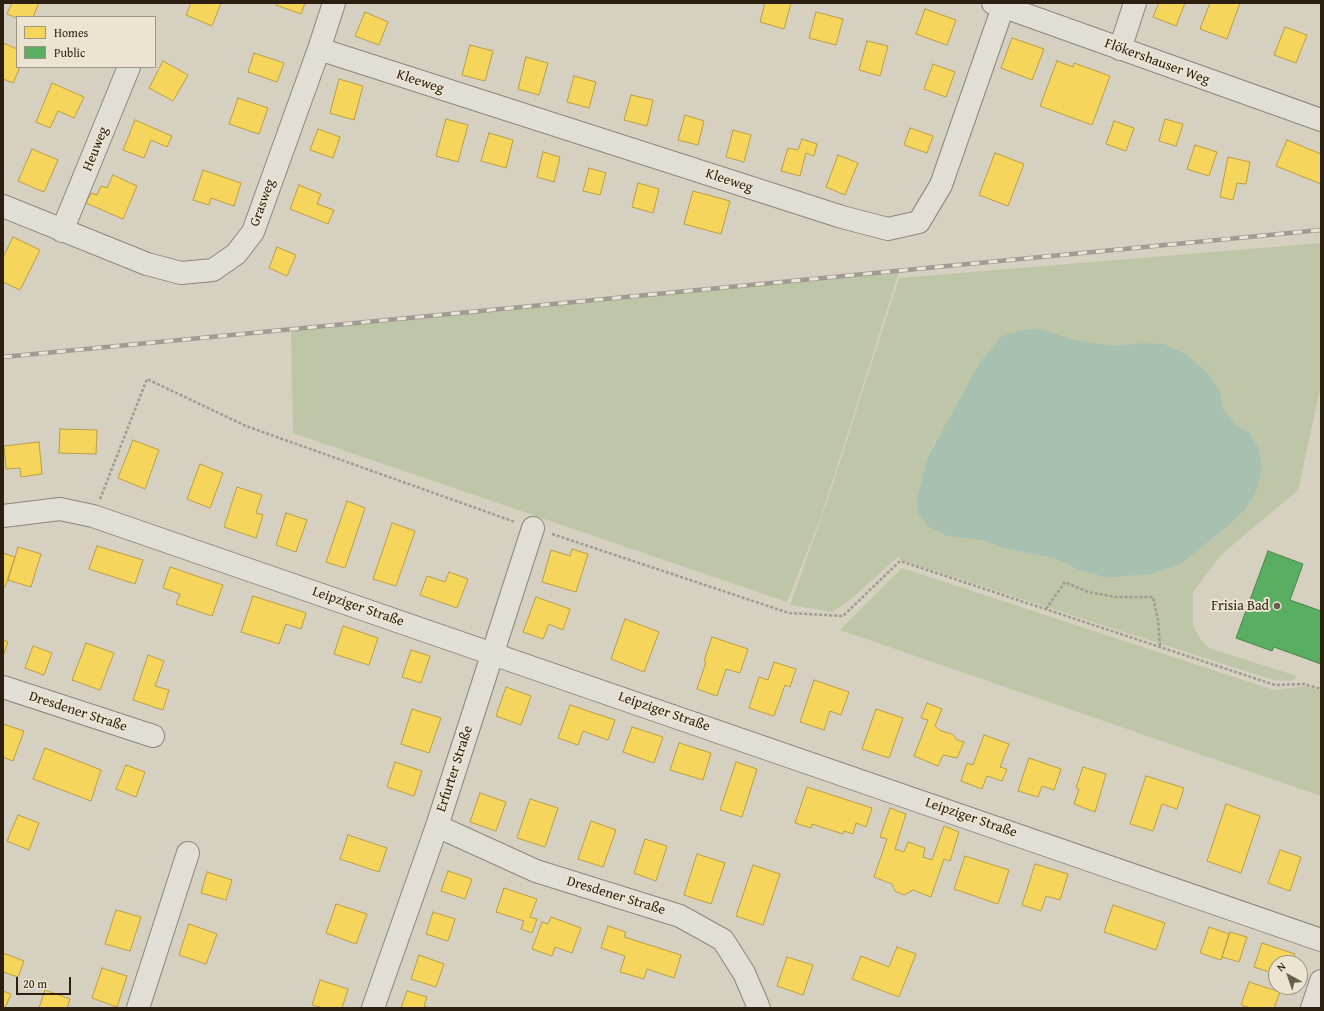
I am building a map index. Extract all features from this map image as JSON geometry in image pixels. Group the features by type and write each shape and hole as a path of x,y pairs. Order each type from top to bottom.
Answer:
{"street":[{"name":"Grasweg","path":"3,206 146,264 181,273 213,270 236,254 253,232 334,3"},
{"path":"1120,49 1136,3"},
{"name":"Kleeweg","path":"319,49 842,217 888,229 920,222 941,185 998,5"},
{"name":"Flökershauser Weg","path":"998,5 1321,120"},
{"name":"Heuweg","path":"62,231 130,68"},
{"name":"Leipziger Straße","path":"3,516 60,509 93,516 1321,940"},
{"name":"Erfurter Straße","path":"373,1008 437,826 533,528"},
{"name":"Dresdener Straße","path":"3,687 153,736"},
{"name":"Dresdener Straße","path":"437,826 536,871 680,916 723,940 744,974 758,1008"},
{"path":"138,1008 188,853"},
{"path":"1312,1008 1321,982"}],"path":[{"path":"93,516 147,379 246,426 533,528 789,613 843,616 900,562 1276,685 1304,684 1321,689"},
{"path":"1046,609 1065,582 1088,592 1109,596 1153,597 1158,620 1160,647"}],"shaded area":[{"path":"1321,243 1321,385 1298,490 1221,555 1193,592 1193,626 1201,640 1209,648 1297,676 1292,681 1273,680 901,560 899,556 851,599 832,612 790,605 828,499 899,278","holes":["1041,329 1075,340 1116,346 1141,343 1187,355 1208,373 1220,392 1223,409 1236,425 1249,432 1259,448 1262,466 1256,493 1228,526 1181,564 1152,574 1107,578 1079,570 1053,558 1003,548 984,541 964,538 917,498 927,458 933,445 980,362"]},
{"path":"900,269 821,517 787,602 293,433 291,329"},
{"path":"1041,329 1075,340 1116,346 1141,343 1164,344 1187,355 1208,373 1220,392 1223,409 1236,425 1249,432 1259,448 1262,467 1256,493 1244,510 1228,526 1181,564 1152,574 1107,578 1079,570 1053,558 1003,548 984,541 944,535 929,527 918,513 917,498 927,458 980,362 1002,336 1022,330"},
{"path":"902,568 1274,690 1306,686 1321,691 1321,796 840,630"}],"building: Homes":[{"path":"12,3 39,3 33,16 16,16 16,18 7,14"},
{"path":"191,3 221,3 212,26 186,15"},
{"path":"276,3 305,3 301,14 276,5"},
{"path":"765,3 791,3 784,29 760,22"},
{"path":"1159,3 1185,3 1176,26 1153,17"},
{"path":"1210,3 1240,3 1227,39 1200,29"},
{"path":"925,9 956,20 947,45 916,34"},
{"path":"365,12 388,22 379,45 355,36"},
{"path":"816,12 843,19 836,45 809,38"},
{"path":"1285,27 1307,35 1296,63 1274,55"},
{"path":"1012,38 1044,49 1032,80 1001,68"},
{"path":"867,41 888,46 880,76 859,70"},
{"path":"3,43 16,49 16,68 20,68 13,83 3,79"},
{"path":"470,45 493,51 485,81 462,75"},
{"path":"254,53 284,63 277,82 248,72"},
{"path":"526,57 548,63 539,95 518,89"},
{"path":"163,61 188,75 173,101 149,88"},
{"path":"1057,61 1073,67 1074,63 1110,76 1092,125 1040,106"},
{"path":"933,64 955,72 946,97 924,89"},
{"path":"574,76 596,82 589,108 567,102"},
{"path":"339,79 363,86 354,120 330,113"},
{"path":"52,83 84,97 74,118 58,111 50,128 36,122"},
{"path":"631,95 653,100 647,126 624,120"},
{"path":"238,98 268,108 259,134 229,124"},
{"path":"685,115 704,121 698,145 678,140"},
{"path":"446,119 468,125 458,162 436,156"},
{"path":"1165,119 1183,124 1176,146 1159,141"},
{"path":"135,120 172,136 167,147 151,140 144,158 123,150"},
{"path":"1114,121 1134,128 1126,151 1106,144"},
{"path":"910,128 933,136 927,153 904,145"},
{"path":"318,129 340,137 333,158 310,150"},
{"path":"733,130 751,135 744,162 726,157"},
{"path":"489,133 513,140 506,168 481,161"},
{"path":"802,139 817,144 814,156 806,153 800,176 781,171 788,148 798,150"},
{"path":"1287,140 1321,154 1321,184 1276,166"},
{"path":"1195,145 1217,152 1209,176 1187,169"},
{"path":"32,149 58,160 44,192 18,181"},
{"path":"543,152 560,157 554,182 537,177"},
{"path":"995,153 1024,164 1008,206 979,195"},
{"path":"838,155 858,163 845,195 826,187"},
{"path":"1228,157 1250,162 1246,184 1237,183 1233,200 1220,197"},
{"path":"589,168 606,173 600,195 583,191"},
{"path":"203,170 241,183 234,206 211,198 209,205 193,200"},
{"path":"113,175 137,186 123,219 86,203 91,193 97,195 101,186 107,188"},
{"path":"638,183 659,189 653,213 632,207"},
{"path":"299,185 321,194 317,204 334,210 328,224 290,209"},
{"path":"693,191 730,201 721,234 684,224"},
{"path":"13,237 40,250 20,290 3,282 3,257"},
{"path":"277,247 296,255 287,276 269,268"},
{"path":"60,429 97,430 96,454 59,453"},
{"path":"133,440 159,450 145,489 118,478"},
{"path":"39,442 42,474 21,477 20,468 6,469 4,446"},
{"path":"200,464 223,473 210,508 187,499"},
{"path":"237,487 262,495 256,513 263,515 256,538 224,527"},
{"path":"347,501 365,508 345,568 326,562"},
{"path":"286,513 307,520 296,552 276,545"},
{"path":"392,523 415,531 396,586 373,579"},
{"path":"97,546 143,560 135,584 89,569"},
{"path":"18,547 41,554 31,587 8,580"},
{"path":"572,549 588,554 576,592 542,582 551,550 570,556"},
{"path":"3,553 15,557 5,587 3,587"},
{"path":"170,567 223,585 212,616 176,604 180,594 163,588"},
{"path":"449,572 468,579 457,608 420,595 427,576 445,582"},
{"path":"253,596 306,613 301,629 286,624 279,644 241,632"},
{"path":"536,597 570,609 563,630 549,624 543,639 523,632"},
{"path":"625,619 659,632 644,672 611,659"},
{"path":"343,626 378,638 369,665 334,654"},
{"path":"712,637 748,649 740,673 726,669 717,696 697,689"},
{"path":"3,640 8,642 3,656"},
{"path":"86,643 114,653 100,690 72,680"},
{"path":"33,646 52,653 44,675 25,668"},
{"path":"411,650 430,656 421,683 402,677"},
{"path":"148,655 164,661 155,686 169,690 163,710 133,700"},
{"path":"774,662 796,669 790,687 785,685 774,716 749,708 759,677 768,680"},
{"path":"814,680 849,692 841,715 830,711 824,730 800,722"},
{"path":"506,687 531,696 521,725 496,716"},
{"path":"927,703 942,709 935,726 941,731 952,734 957,740 964,742 957,758 943,755 938,766 914,756 928,720 921,718"},
{"path":"570,705 615,720 608,740 583,731 578,745 558,738"},
{"path":"412,709 441,718 429,753 401,744"},
{"path":"876,709 903,718 889,758 862,749"},
{"path":"3,724 24,731 13,761 3,757"},
{"path":"632,727 663,737 654,763 623,752"},
{"path":"984,735 1009,744 1000,767 1007,769 1002,781 987,776 982,789 961,781 967,763 973,765"},
{"path":"679,743 711,753 703,780 670,770"},
{"path":"45,748 101,770 91,801 33,779"},
{"path":"1029,758 1061,769 1054,790 1042,786 1038,797 1018,791"},
{"path":"395,762 422,771 414,796 387,787"},
{"path":"736,762 757,769 742,817 720,810"},
{"path":"126,765 145,772 136,797 116,789"},
{"path":"1083,767 1106,774 1095,812 1074,804 1079,789 1076,788"},
{"path":"1146,776 1184,788 1177,809 1162,804 1153,831 1130,824"},
{"path":"807,787 872,808 866,827 856,823 853,834 844,831 843,834 812,824 811,828 795,823"},
{"path":"480,793 506,802 496,831 470,822"},
{"path":"530,799 558,808 545,847 517,838"},
{"path":"1226,804 1260,816 1241,873 1207,861"},
{"path":"890,808 906,814 895,849 904,852 908,842 925,848 923,857 932,860 944,826 959,832 950,861 944,859 931,897 913,890 904,895 895,891 892,884 874,877 887,839 880,837"},
{"path":"18,815 39,823 29,850 7,841"},
{"path":"591,821 616,830 603,867 578,859"},
{"path":"348,835 387,848 379,872 340,859"},
{"path":"645,839 667,846 656,881 634,873"},
{"path":"1280,850 1301,857 1290,891 1268,883"},
{"path":"697,854 725,863 711,904 684,895"},
{"path":"965,856 1009,870 998,904 954,889"},
{"path":"1035,864 1068,874 1060,900 1046,896 1041,911 1022,905"},
{"path":"753,865 780,874 763,925 736,916"},
{"path":"448,871 472,879 465,899 441,891"},
{"path":"207,872 232,880 226,900 201,893"},
{"path":"504,888 537,899 530,917 537,919 532,933 521,929 524,921 496,912"},
{"path":"336,904 367,914 356,944 326,933"},
{"path":"1113,905 1165,923 1156,950 1104,932"},
{"path":"116,910 141,917 130,951 105,944"},
{"path":"433,912 455,919 448,941 426,934"},
{"path":"551,917 581,928 572,953 555,947 552,956 532,949 542,922 548,924"},
{"path":"189,924 217,934 206,964 179,955"},
{"path":"608,926 626,932 624,937 681,955 674,978 647,969 644,979 620,972 625,956 601,948"},
{"path":"1209,927 1229,934 1221,960 1200,953"},
{"path":"1230,932 1247,937 1239,962 1222,957"},
{"path":"1262,943 1295,954 1268,955 1268,971 1254,967"},
{"path":"897,947 916,954 899,997 852,979 861,956 889,967"},
{"path":"3,953 24,961 18,977 3,972"},
{"path":"419,955 444,964 436,987 411,979"},
{"path":"787,957 813,965 803,995 777,986"},
{"path":"102,968 127,976 117,1007 92,998"},
{"path":"320,980 348,989 342,1008 323,1008 312,1005"},
{"path":"1249,982 1268,988 1268,995 1279,995 1274,1008 1250,1008 1241,1005"},
{"path":"45,990 70,999 67,1008 39,1008"},
{"path":"3,991 11,994 5,1008 3,1008"},
{"path":"407,991 427,997 424,1006 429,1008 401,1008"}],"building: Public":[{"name":"Frisia Bad","path":"1268,551 1303,564 1290,600 1321,611 1321,664 1274,647 1272,651 1236,638"}],"railway":[{"path":"3,357 1321,230"}],"place":[{"name":"Frisia Bad","path":"1277,606"}]}
